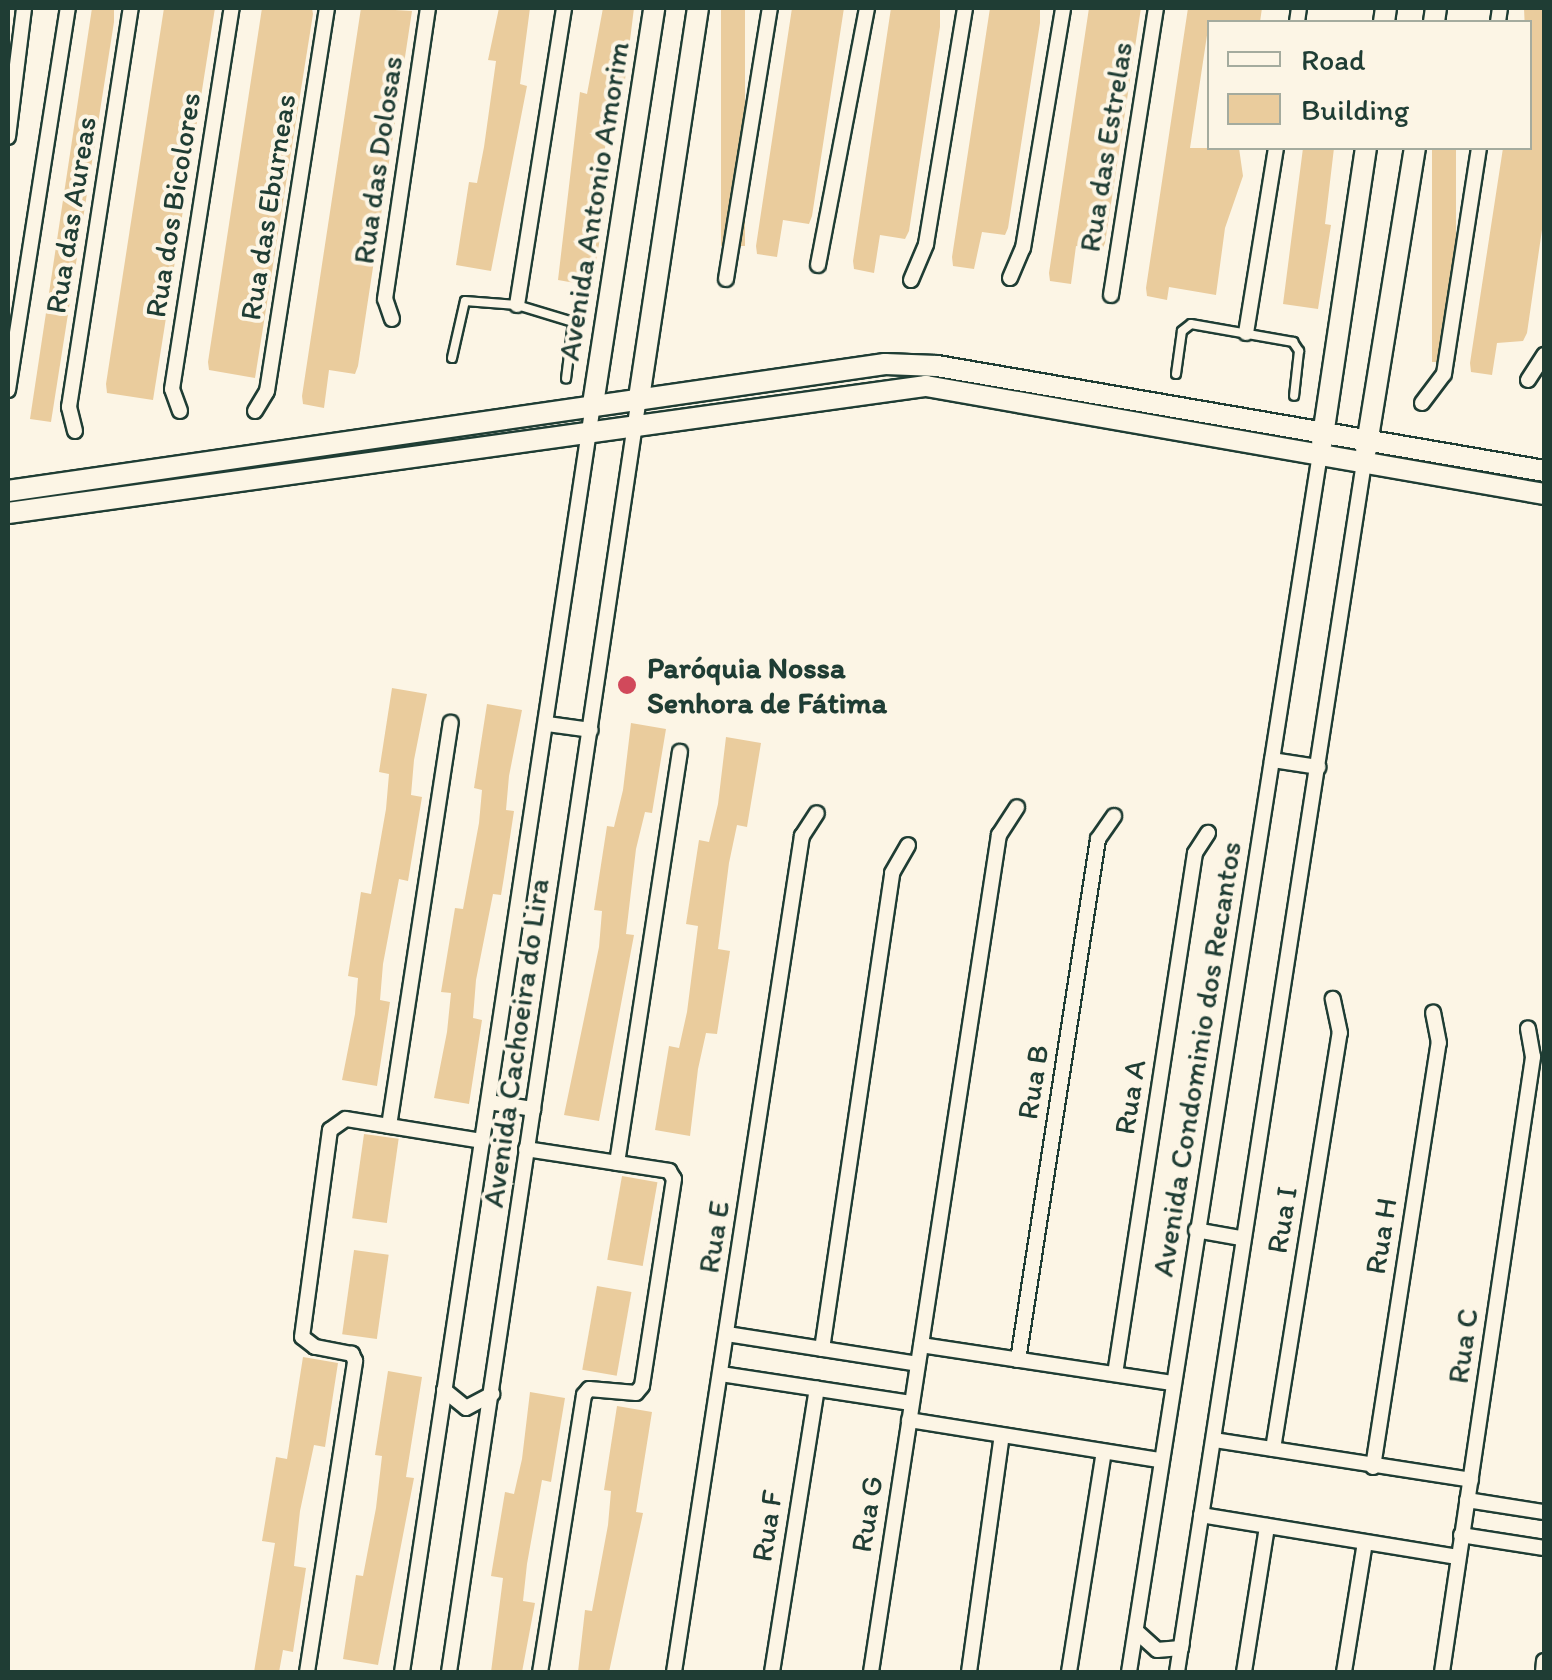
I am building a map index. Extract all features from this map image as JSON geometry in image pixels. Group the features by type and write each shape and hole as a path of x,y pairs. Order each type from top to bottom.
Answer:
{"street":[{"path":"8,137 24,8"},
{"path":"8,390 68,8"},
{"name":"Rua das Aureas","path":"75,431 69,406 132,8"},
{"name":"Rua dos Bicolores","path":"180,411 172,389 232,8"},
{"name":"Rua das Eburneas","path":"255,411 267,391 328,8"},
{"name":"Rua das Dolosas","path":"392,319 385,299 428,8"},
{"path":"518,306 564,8"},
{"name":"Avenida Antonio Amorim","path":"594,404 654,8"},
{"path":"639,398 698,8"},
{"path":"726,279 770,8"},
{"path":"818,266 867,8"},
{"path":"911,280 926,244 966,8"},
{"path":"1010,278 1023,248 1063,8"},
{"name":"Rua das Estrelas","path":"1111,295 1156,8"},
{"path":"1246,333 1276,150"},
{"path":"1320,454 1366,150"},
{"path":"1136,1630 1157,1650 1181,1648 1241,1238 1414,150"},
{"path":"1422,403 1444,374 1479,150"},
{"path":"1528,380 1544,356"},
{"path":"8,490 885,364 937,366 1544,470"},
{"path":"8,513 636,422 926,386 1544,494"},
{"name":"Avenida Cachoeira do Lira","path":"448,1672 639,398"},
{"name":"Avenida Cachoeira do Lira","path":"402,1672 594,404"},
{"name":"Avenida Condominio dos Recantos","path":"1130,1672 1172,1383 1320,454"},
{"path":"389,1126 451,723"},
{"path":"547,724 591,730"},
{"path":"617,1163 680,752"},
{"path":"1272,760 1318,767"},
{"path":"727,1334 918,1364 999,834 1017,808"},
{"name":"Rua E","path":"674,1672 802,836 817,813"},
{"name":"Rua B","path":"1018,1360 1098,840 1114,816"},
{"name":"Rua A","path":"1115,1374 1195,853 1208,833"},
{"path":"822,1349 892,873 908,845"},
{"name":"Rua I","path":"1273,1450 1340,1033 1333,999"},
{"name":"Rua H","path":"1373,1467 1439,1043 1433,1013"},
{"name":"Rua C","path":"1442,1672 1533,1056 1528,1028"},
{"path":"489,1102 533,1109"},
{"path":"307,1672 356,1362 352,1354 315,1347 302,1337 327,1148 339,1119 482,1141"},
{"path":"526,1149 668,1170 674,1179 639,1391 590,1389 584,1395 540,1672"},
{"path":"1196,1230 1241,1238"},
{"path":"921,1345 1172,1383"},
{"name":"Rua G","path":"871,1672 918,1364"},
{"path":"722,1374 911,1403"},
{"path":"444,1389 466,1408 492,1394"},
{"name":"Rua F","path":"772,1672 817,1389"},
{"path":"909,1420 1160,1460"},
{"path":"969,1672 1002,1435"},
{"path":"1214,1440 1471,1480"},
{"path":"1068,1672 1104,1452"},
{"path":"1467,1500 1544,1512"},
{"path":"1201,1516 1458,1557"},
{"path":"1244,1672 1267,1526"},
{"path":"1461,1536 1544,1548"},
{"path":"1344,1672 1366,1543"},
{"path":"1177,1672 1183,1636"},
{"path":"1543,1672 1544,1661"}],"lane":[{"path":"452,358 465,301 518,306 573,322 566,379"},
{"path":"1176,374 1185,326 1246,333 1298,346 1294,396"}],"building":[{"path":"92,8 114,8 114,22 51,422 30,419"},
{"path":"164,8 215,8 153,400 107,393 106,384"},
{"path":"262,8 312,8 313,14 255,378 209,370 208,362"},
{"path":"361,8 412,11 358,366 355,374 329,370 324,408 303,404 302,396"},
{"path":"499,8 530,8 520,84 527,86 491,271 456,265 469,182 477,183 484,147 496,61 488,60"},
{"path":"603,8 634,8 625,80 618,79 602,164 599,201 606,202 592,286 558,280 580,92 587,94"},
{"path":"721,8 745,8 745,246 721,246"},
{"path":"792,8 844,8 812,216 809,224 783,220 777,257 757,254 756,246"},
{"path":"891,8 940,8 940,27 909,231 905,239 880,235 874,273 854,269 853,261"},
{"path":"990,8 1040,8 1040,23 1008,228 1005,235 982,232 974,269 953,266 952,257"},
{"path":"1089,8 1141,8 1105,243 1102,250 1076,246 1071,284 1050,281 1049,273"},
{"path":"1188,8 1262,8 1260,20 1207,20 1190,148 1239,150 1243,176 1225,228 1216,295 1169,287 1167,300 1147,296"},
{"path":"1524,8 1544,8 1544,216 1527,333 1523,341 1497,343 1492,375 1471,372 1470,363 1503,150 1532,150 1532,20 1525,20"},
{"path":"1303,150 1334,150 1325,224 1331,225 1318,309 1283,304"},
{"path":"1432,150 1456,150 1456,362 1432,362"},
{"path":"392,688 427,694 411,795 422,797 408,881 399,879 383,964 380,1000 390,1002 377,1086 342,1080 355,1014 358,978 348,976 361,892 371,894 386,809 389,774 379,772"},
{"path":"487,704 522,710 509,776 506,810 514,811 501,895 493,894 476,980 473,1018 482,1020 469,1104 434,1098 451,993 441,992 455,908 463,909 479,823 482,790 474,788"},
{"path":"631,723 666,729 652,813 645,812 636,849 626,934 634,935 599,1121 564,1115 599,947 602,911 594,910 607,826 614,827 623,790"},
{"path":"726,737 761,743 747,827 737,825 729,863 718,949 730,951 717,1034 706,1033 698,1069 690,1136 655,1130 669,1046 679,1048 687,1012 698,926 686,924 699,840 709,842 718,804"},
{"path":"364,1134 399,1139 387,1223 352,1218"},
{"path":"622,1176 657,1182 643,1266 607,1260"},
{"path":"354,1250 389,1255 377,1339 342,1334"},
{"path":"597,1286 631,1292 617,1376 582,1370"},
{"path":"303,1357 338,1363 325,1447 314,1445 300,1511 294,1566 306,1568 293,1652 283,1650 279,1672 254,1672 275,1543 262,1541 276,1457 287,1459"},
{"path":"388,1371 422,1377 406,1477 414,1478 378,1665 343,1659 356,1575 363,1576 376,1508 382,1456 375,1455"},
{"path":"530,1392 565,1398 551,1482 542,1480 527,1564 523,1601 535,1603 522,1672 491,1672 503,1578 491,1576 505,1492 514,1494 522,1459"},
{"path":"617,1406 652,1412 636,1512 643,1513 609,1672 578,1672 585,1610 592,1611 608,1525 611,1491 604,1490"}],"place":[{"name":"Paróquia Nossa Senhora de Fátima","path":"627,685"}]}
